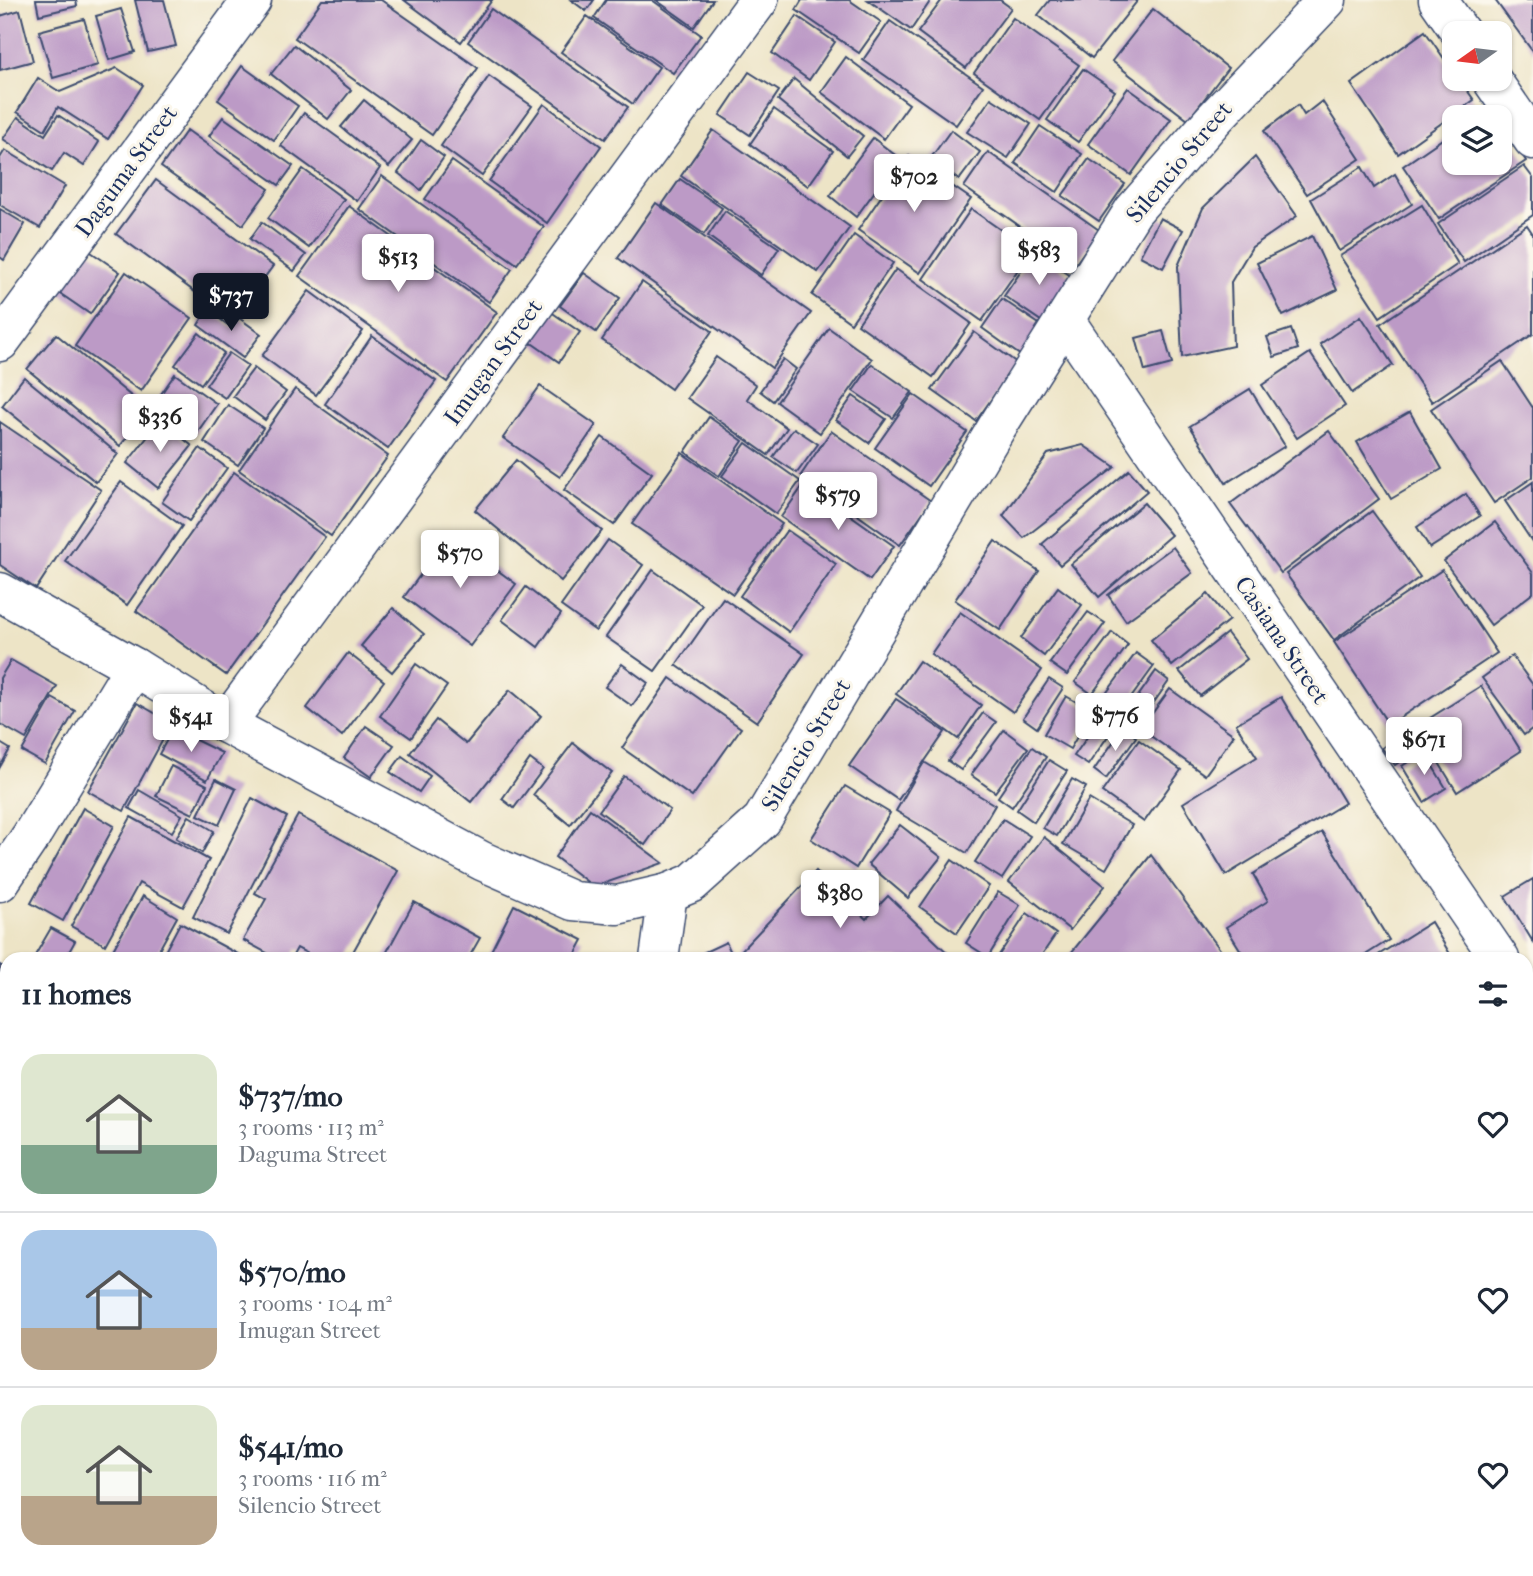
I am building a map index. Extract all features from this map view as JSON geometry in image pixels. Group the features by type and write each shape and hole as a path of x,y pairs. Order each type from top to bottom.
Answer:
{"street":[{"name":"Daguma Street","path":"0,342 252,0"},
{"name":"Imugan Street","path":"226,724 759,0"},
{"name":"Silencio Street","path":"0,592 134,667 226,724 482,861 573,901 617,905 668,893 692,883 762,820 997,427 1133,211 1213,120 1327,0"},
{"path":"1438,0 1453,21"},
{"path":"1500,91 1533,140"},
{"name":"Casiana Street","path":"1065,320 1495,952"},
{"path":"0,882 134,667"},
{"path":"660,952 668,893"}],"building":[{"path":"36,0 76,0 77,6 39,15"},
{"path":"135,0 164,0 176,46 148,52"},
{"path":"322,0 381,0 478,68 432,135 295,38"},
{"path":"404,0 492,0 461,42"},
{"path":"571,0 594,0 586,11"},
{"path":"606,0 652,0 701,35 673,73 594,18"},
{"path":"656,0 713,0 694,27"},
{"path":"802,0 849,0 881,22 859,53 796,10"},
{"path":"868,0 931,0 911,30"},
{"path":"942,0 1000,0 1011,8 966,68 918,32"},
{"path":"1050,0 1138,0 1092,58 1038,15"},
{"path":"1495,0 1533,0 1533,52 1512,21"},
{"path":"121,9 135,52 109,60 96,16"},
{"path":"491,9 628,107 605,139 468,42"},
{"path":"1153,9 1228,68 1188,120 1112,61"},
{"path":"20,10 33,61 0,70 0,16"},
{"path":"587,16 659,67 633,104 561,52"},
{"path":"797,16 835,42 809,80 772,53"},
{"path":"1013,18 1079,65 1040,120 974,73"},
{"path":"84,19 98,65 53,78 39,31"},
{"path":"890,21 983,86 956,125 863,60"},
{"path":"1425,31 1442,56 1442,91 1468,91 1474,100 1467,105 1442,105 1442,123 1398,154 1351,84"},
{"path":"294,45 351,90 328,119 271,74"},
{"path":"846,57 909,104 884,139 821,92"},
{"path":"242,66 298,106 274,140 218,100"},
{"path":"117,68 143,85 108,139 58,107 45,130 17,112 38,78 60,92"},
{"path":"1083,69 1115,91 1078,142 1047,120"},
{"path":"749,72 779,91 750,135 720,115"},
{"path":"489,76 532,106 482,176 441,146"},
{"path":"794,79 863,136 847,156 778,100"},
{"path":"1128,88 1171,119 1131,175 1088,144"},
{"path":"991,98 1031,124 1008,158 967,132"},
{"path":"364,100 412,140 389,167 341,127"},
{"path":"1322,101 1360,159 1307,194 1264,131 1298,105 1304,115"},
{"path":"544,104 601,146 547,223 489,181"},
{"path":"774,109 833,151 808,186 750,144"},
{"path":"304,113 380,168 357,201 281,146"},
{"path":"58,115 99,142 84,166 64,153 52,171 3,139 18,117 45,135"},
{"path":"223,117 293,166 279,185 209,136"},
{"path":"1040,126 1082,154 1057,192 1015,163"},
{"path":"187,130 269,189 243,225 161,167"},
{"path":"713,130 850,227 818,272 681,176"},
{"path":"951,130 980,152 959,180 930,159"},
{"path":"873,138 899,158 856,217 830,196"},
{"path":"1442,139 1442,175 1505,175 1439,219 1403,166"},
{"path":"421,140 444,157 421,190 398,173"},
{"path":"1512,140 1526,161 1512,170"},
{"path":"5,150 65,186 40,228 0,205 0,158"},
{"path":"988,152 1099,230 1075,265 964,187"},
{"path":"909,156 971,199 920,273 858,230"},
{"path":"1255,157 1297,216 1252,247 1231,282 1233,346 1182,357 1178,266 1203,208"},
{"path":"1089,159 1125,184 1099,221 1062,196"},
{"path":"452,161 544,227 517,264 425,199"},
{"path":"1524,166 1533,178 1533,215 1464,262 1438,224"},
{"path":"1362,167 1374,188 1395,174 1412,204 1339,251 1311,199"},
{"path":"303,169 344,199 309,248 268,218"},
{"path":"382,176 512,269 489,302 359,209"},
{"path":"680,179 722,208 704,234 662,205"},
{"path":"156,180 273,266 233,320 116,234"},
{"path":"656,203 811,313 772,368 618,258"},
{"path":"1422,205 1458,264 1380,317 1340,256"},
{"path":"349,206 497,312 447,382 299,276"},
{"path":"0,209 25,224 4,260 0,257"},
{"path":"971,209 1031,251 982,321 923,279"},
{"path":"725,211 779,248 761,275 708,236"},
{"path":"1160,218 1183,230 1163,268 1140,256"},
{"path":"262,222 306,255 294,271 250,239"},
{"path":"1527,225 1533,234 1533,334 1432,402 1380,324"},
{"path":"854,235 893,263 851,323 812,295"},
{"path":"1312,236 1337,290 1283,316 1257,263"},
{"path":"85,248 120,272 90,314 55,290"},
{"path":"1035,251 1075,279 1044,323 1004,296"},
{"path":"896,269 971,323 933,377 858,324"},
{"path":"126,272 192,318 141,391 75,346"},
{"path":"584,273 620,298 596,332 560,306"},
{"path":"642,282 712,331 671,389 602,340"},
{"path":"309,291 363,331 316,395 262,356"},
{"path":"1002,299 1045,328 1024,358 982,328"},
{"path":"544,307 580,332 559,362 523,337"},
{"path":"208,310 232,328 239,318 261,334 243,358 198,325"},
{"path":"1361,316 1393,365 1352,393 1320,344"},
{"path":"829,328 872,359 820,433 777,402"},
{"path":"1291,329 1298,349 1274,357 1267,337"},
{"path":"1163,331 1172,364 1145,371 1136,338"},
{"path":"974,332 1017,363 976,421 932,390"},
{"path":"199,333 224,353 201,384 175,365"},
{"path":"56,334 149,411 120,446 27,369"},
{"path":"372,336 436,381 388,449 325,404"},
{"path":"229,353 248,366 225,398 206,385"},
{"path":"1310,353 1345,406 1297,438 1262,385"},
{"path":"716,357 756,385 747,399 787,428 768,455 687,398"},
{"path":"783,359 796,369 773,401 760,391"},
{"path":"1502,361 1533,408 1533,477 1494,503 1431,409"},
{"path":"872,364 912,392 893,418 853,391"},
{"path":"254,368 286,392 265,420 233,396"},
{"path":"175,374 217,404 196,434 154,404"},
{"path":"24,377 118,454 96,482 2,406"},
{"path":"540,386 596,425 560,477 503,438"},
{"path":"295,389 388,456 331,536 239,470"},
{"path":"1250,389 1285,446 1226,483 1190,426"},
{"path":"913,394 967,432 929,486 875,448"},
{"path":"853,396 886,419 869,443 836,420"},
{"path":"228,405 263,428 238,465 204,442"},
{"path":"1410,412 1442,469 1391,499 1357,442"},
{"path":"709,417 743,441 719,476 685,452"},
{"path":"161,420 192,446 158,488 127,463"},
{"path":"0,422 101,490 36,589 0,565"},
{"path":"794,428 818,444 797,473 773,457"},
{"path":"831,431 931,501 900,545 801,475"},
{"path":"1329,431 1379,499 1281,573 1230,504"},
{"path":"602,437 652,473 614,525 564,490"},
{"path":"746,443 800,481 776,514 722,476"},
{"path":"1083,445 1115,467 1024,538 1003,516 1048,454"},
{"path":"200,448 227,468 189,521 162,502"},
{"path":"682,453 782,524 733,594 632,524"},
{"path":"516,460 602,531 561,581 475,510"},
{"path":"1129,470 1147,491 1060,565 1042,544"},
{"path":"234,472 325,537 226,675 136,611"},
{"path":"121,482 182,526 127,605 65,561"},
{"path":"1533,482 1533,543 1505,501"},
{"path":"805,483 894,546 870,580 781,517"},
{"path":"1466,494 1480,516 1430,548 1417,527"},
{"path":"1144,503 1171,535 1099,597 1071,564"},
{"path":"1372,511 1420,577 1334,640 1286,574"},
{"path":"1495,522 1533,573 1533,593 1491,625 1444,561"},
{"path":"787,530 836,564 789,632 740,596"},
{"path":"450,535 516,584 470,646 404,597"},
{"path":"608,540 643,565 596,631 561,606"},
{"path":"995,541 1039,571 1000,630 955,600"},
{"path":"1173,547 1192,573 1126,621 1108,595"},
{"path":"653,570 702,605 655,671 606,637"},
{"path":"1442,570 1497,653 1389,725 1334,642"},
{"path":"526,587 561,614 538,647 502,620"},
{"path":"1058,587 1082,605 1044,656 1021,638"},
{"path":"1208,594 1229,620 1172,666 1151,640"},
{"path":"723,598 804,654 757,722 676,665"},
{"path":"393,608 424,634 392,672 361,646"},
{"path":"960,612 1042,670 1013,712 931,654"},
{"path":"1088,612 1105,623 1067,675 1050,663"},
{"path":"1112,632 1128,645 1092,694 1075,682"},
{"path":"1227,633 1247,659 1200,696 1179,671"},
{"path":"348,653 384,681 342,736 307,708"},
{"path":"1136,653 1154,666 1120,713 1102,699"},
{"path":"1512,656 1533,685 1533,728 1524,735 1482,678"},
{"path":"11,660 57,686 26,739 0,724 0,678"},
{"path":"919,661 981,705 958,739 896,694"},
{"path":"416,664 447,686 411,738 380,716"},
{"path":"622,664 648,683 632,706 605,687"},
{"path":"1156,671 1169,681 1138,725 1125,715"},
{"path":"670,678 741,728 692,797 622,748"},
{"path":"1049,679 1063,688 1037,728 1023,718"},
{"path":"1481,686 1521,751 1457,792 1428,745 1442,736 1430,718"},
{"path":"1170,689 1234,735 1205,775 1141,729"},
{"path":"510,690 541,716 471,802 410,753 436,720 466,744"},
{"path":"1066,696 1092,711 1070,749 1044,734"},
{"path":"1281,697 1345,803 1226,875 1183,803 1257,757 1236,724"},
{"path":"52,698 75,711 45,764 22,751"},
{"path":"896,699 945,732 898,800 849,766"},
{"path":"137,703 172,723 124,811 88,791"},
{"path":"983,713 996,722 961,770 948,761"},
{"path":"1103,714 1117,723 1088,765 1074,756"},
{"path":"1417,722 1430,739 1395,765 1382,748"},
{"path":"366,726 394,745 371,777 344,758"},
{"path":"1123,728 1136,737 1106,779 1094,770"},
{"path":"173,729 222,753 207,780 159,754"},
{"path":"1004,730 1028,748 995,792 971,775"},
{"path":"1139,740 1181,770 1144,822 1102,792"},
{"path":"0,743 10,749 0,767"},
{"path":"573,743 612,773 570,825 533,795"},
{"path":"1032,747 1046,757 1012,807 998,797"},
{"path":"1424,752 1446,788 1424,802 1402,766"},
{"path":"402,756 430,776 419,792 390,772"},
{"path":"530,759 543,769 514,808 502,799"},
{"path":"1049,760 1067,771 1034,822 1017,810"},
{"path":"924,762 995,805 967,853 896,811"},
{"path":"171,766 207,785 193,814 156,796"},
{"path":"624,776 670,810 645,845 599,811"},
{"path":"216,779 236,789 219,825 198,815"},
{"path":"1072,779 1086,787 1057,836 1043,828"},
{"path":"845,786 890,813 856,868 811,839"},
{"path":"139,790 182,815 172,832 129,808"},
{"path":"252,798 287,817 227,934 193,917"},
{"path":"1089,799 1132,825 1106,869 1063,844"},
{"path":"83,808 114,826 63,921 31,903"},
{"path":"590,809 663,863 594,887 555,857"},
{"path":"298,815 398,871 353,952 305,952 297,948 295,952 265,952 243,940 266,899 255,893"},
{"path":"189,816 214,831 202,853 176,838"},
{"path":"131,817 209,860 183,907 139,883 105,945 71,926"},
{"path":"1003,819 1030,836 1002,879 975,862"},
{"path":"900,825 941,857 908,898 868,864"},
{"path":"1322,832 1389,940 1370,952 1242,952 1226,927 1268,901 1253,874"},
{"path":"1044,837 1105,886 1070,930 1009,882"},
{"path":"1151,855 1222,952 1072,952"},
{"path":"952,860 989,886 957,933 920,907"},
{"path":"816,871 866,919 888,896 947,952 740,952"},
{"path":"1533,879 1533,942 1505,896"},
{"path":"998,892 1020,905 991,952 980,952 966,943"},
{"path":"143,896 177,917 158,952 112,952"},
{"path":"414,902 480,938 472,952 387,952"},
{"path":"514,905 583,940 577,952 490,952"},
{"path":"1027,913 1056,934 1044,952 1001,952"},
{"path":"1431,922 1449,952 1383,952"},
{"path":"180,923 234,952 165,952"},
{"path":"51,928 75,941 69,952 37,952"},
{"path":"726,942 731,952 705,952"}]}
